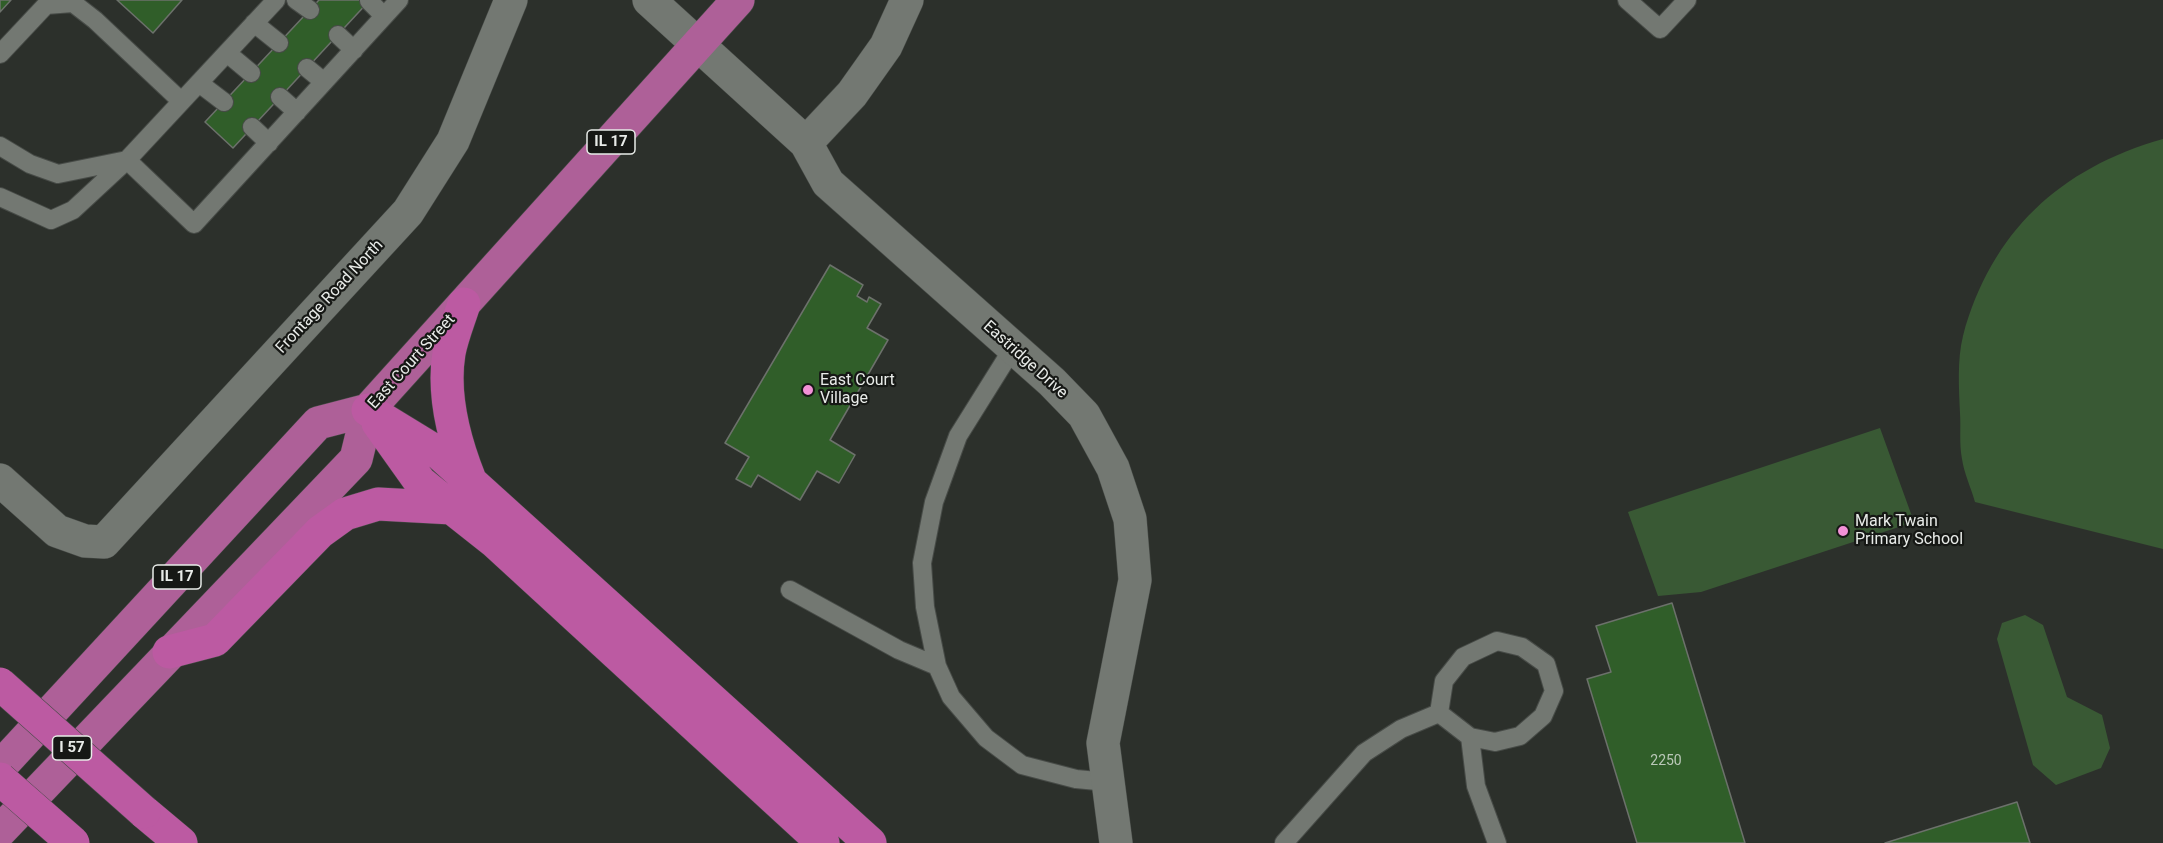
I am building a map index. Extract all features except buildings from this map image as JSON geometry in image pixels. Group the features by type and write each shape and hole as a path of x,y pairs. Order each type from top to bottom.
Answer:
{"highway":[{"name":"East Court Street","path":"0,831 356,459 368,410 738,0"},
{"path":"464,304 449,354 447,397 459,452 470,482"},
{"path":"368,410 440,454 870,843"},
{"path":"368,410 420,482 495,542 823,843"},
{"name":"IL 17","path":"0,767 318,423 368,410"},
{"path":"169,652 215,640 320,532 345,514 378,504 452,508"},
{"name":"I 57","path":"0,684 181,843"},
{"path":"0,779 65,836"},
{"path":"0,790 65,836"}],"street":[{"name":"Frontage Road North","path":"0,480 57,531 86,541 104,542 408,212 453,141 511,0"},
{"name":"Eastridge Drive","path":"649,0 806,143 828,183 1052,382 1084,415 1113,468 1130,519 1135,580 1103,743 1116,843"},
{"path":"806,143 852,94 886,46 907,0"}],"lane":[{"path":"0,196 51,220 73,210 127,160 276,0"},
{"path":"127,160 194,224 399,0"},
{"path":"1627,0 1660,29 1687,0"},
{"path":"369,1 384,16"},
{"path":"0,54 46,5 73,3 95,20 181,101"},
{"path":"254,23 279,43"},
{"path":"338,35 354,50"},
{"path":"227,53 252,73"},
{"path":"307,68 324,82"},
{"path":"199,83 224,102"},
{"path":"280,97 297,112"},
{"path":"252,127 269,143"},
{"path":"0,146 30,164 58,174 127,160"},
{"path":"1012,348 958,436 934,502 922,563 925,607 937,666 951,697 987,738 1022,765 1076,779 1108,782"},
{"path":"790,590 898,650 937,666"},
{"path":"1497,641 1522,647 1546,664 1554,691 1544,716 1520,736 1495,742 1470,737 1439,713 1444,681 1463,657 1497,641"},
{"path":"1284,843 1364,753 1401,729 1439,713"},
{"path":"1470,737 1476,786 1497,843"}],"green space":[{"path":"2163,139 2163,549 1975,502 1961,453 1959,374 1963,336 1975,299 1992,265 2011,236 2035,209 2092,167"},
{"path":"1880,428 1914,522 1701,592 1658,596 1628,512"},
{"path":"2025,615 2043,625 2067,697 2102,715 2110,748 2101,768 2056,785 2033,765 1997,639 2002,623"}],"place":[{"name":"East Court Village","path":"808,390"},
{"name":"Mark Twain Primary School","path":"1843,531"}]}
